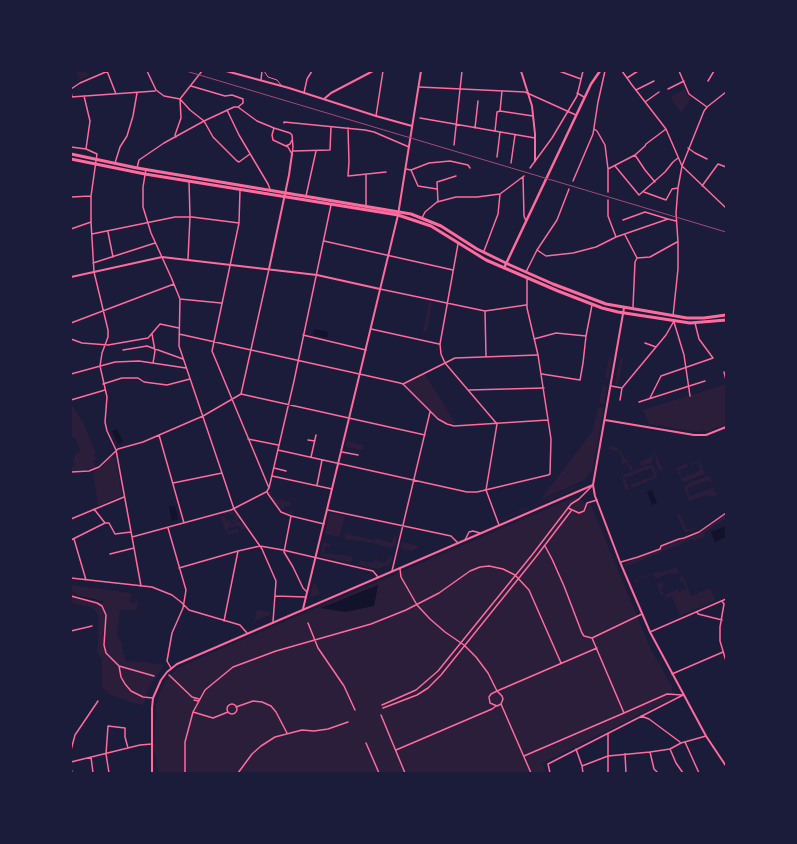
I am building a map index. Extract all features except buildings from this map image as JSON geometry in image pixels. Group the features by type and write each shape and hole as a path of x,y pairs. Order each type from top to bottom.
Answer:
{"highway":[{"path":"71,154 137,168 366,206 422,218 441,226 484,253 526,272 596,300 624,308 673,316 704,318 726,315"},
{"path":"71,159 145,174 331,205 399,213 432,226 480,256 504,268 592,305 624,313 674,321 695,323 726,320"}],"main road":[{"path":"504,268 591,84 600,71"}],"street":[{"path":"71,89 80,83 108,71 116,94"},
{"path":"147,71 156,90 164,96 180,99 190,110 204,121 213,137 237,161 239,162 250,154"},
{"path":"176,137 175,135 181,118 180,99 202,71"},
{"path":"226,71 261,80 412,126"},
{"path":"261,80 263,71"},
{"path":"304,93 312,71"},
{"path":"324,99 331,93 373,71"},
{"path":"376,116 383,71"},
{"path":"303,608 399,213 422,71"},
{"path":"454,145 462,71"},
{"path":"521,71 532,105 535,138 535,161"},
{"path":"559,71 581,79"},
{"path":"530,168 552,138 577,93 583,71"},
{"path":"573,181 591,141 605,71"},
{"path":"622,71 666,129 682,166 726,208"},
{"path":"627,78 638,71"},
{"path":"679,71 689,94 707,107"},
{"path":"708,81 714,71"},
{"path":"636,90 654,81"},
{"path":"668,89 684,81"},
{"path":"137,168 139,160 176,137 204,121 234,107 238,107 243,103 243,99 232,95 224,96 191,86"},
{"path":"419,87 528,92 576,115"},
{"path":"71,92 72,97 137,93 156,90"},
{"path":"495,131 497,112 500,111 502,91"},
{"path":"645,102 659,92"},
{"path":"673,316 677,282 678,242 676,221 678,188 682,166 688,148 707,107 726,92"},
{"path":"115,163 120,147 127,136 133,116 137,93"},
{"path":"577,93 585,98"},
{"path":"84,96 90,121 86,149"},
{"path":"475,128 478,101"},
{"path":"238,107 257,121 290,133 293,139 292,154 284,197 241,394"},
{"path":"227,110 239,135 268,184 270,190"},
{"path":"500,111 533,116"},
{"path":"420,118 535,138"},
{"path":"284,123 331,126 374,132 409,147"},
{"path":"274,128 272,135 273,140 292,150 316,151 330,150 331,126"},
{"path":"348,128 348,176 386,172"},
{"path":"594,129 604,142 608,169 608,192"},
{"path":"608,169 635,155 646,144 666,129"},
{"path":"497,157 500,132"},
{"path":"511,163 515,135"},
{"path":"286,146 290,144 293,139"},
{"path":"71,147 86,149 97,153 90,196 94,272 108,330 108,337 100,366 107,400 105,422 106,428 116,450 141,586"},
{"path":"688,148 695,154 707,159"},
{"path":"306,196 316,151"},
{"path":"635,155 655,182"},
{"path":"615,166 639,195 655,182 678,158"},
{"path":"406,169 412,170 429,163 450,161 468,165 470,168"},
{"path":"702,186 718,164 726,167"},
{"path":"146,169 143,187 144,207 148,223 155,243 180,299 179,346 234,509 260,546 276,581 273,622"},
{"path":"412,170 418,186 437,189"},
{"path":"366,174 366,206"},
{"path":"438,202 437,182 456,176"},
{"path":"422,218 425,212 438,202 456,197 477,197 500,194 524,176 524,216 526,221"},
{"path":"188,260 190,217 189,181"},
{"path":"644,192 666,200 672,189 678,188"},
{"path":"526,272 557,220 568,189"},
{"path":"240,190 239,223 212,351 269,488"},
{"path":"484,253 498,214 500,194"},
{"path":"71,197 90,196"},
{"path":"608,200 608,216 616,237"},
{"path":"132,537 234,509 267,491 269,488 317,275 331,205"},
{"path":"622,220 645,212 676,221"},
{"path":"92,234 108,232 175,217 190,217 239,223"},
{"path":"538,250 546,256 573,253 596,247 616,237 668,219"},
{"path":"71,229 91,222"},
{"path":"108,232 113,257"},
{"path":"625,235 637,258 635,262 633,309"},
{"path":"324,241 454,270"},
{"path":"637,258 650,257 678,242"},
{"path":"93,263 155,243"},
{"path":"459,243 440,344 441,354 445,363 497,424 486,490 499,525"},
{"path":"71,277 162,256 317,275 485,311 526,305"},
{"path":"278,450 467,492 477,492 550,474 551,439 542,374 526,305 527,278"},
{"path":"71,323 174,284"},
{"path":"180,299 222,303"},
{"path":"542,374 580,380 592,305"},
{"path":"624,308 593,485 620,562 650,632 706,736 726,766"},
{"path":"485,311 486,357"},
{"path":"620,400 622,388 666,335 674,321"},
{"path":"674,321 686,367 690,396"},
{"path":"650,398 661,376 712,358 699,339 695,323"},
{"path":"71,339 82,344 105,345 148,338 160,324 179,328"},
{"path":"371,329 440,344"},
{"path":"152,333 155,348 153,363"},
{"path":"179,334 403,384 430,412 447,424 497,424 548,420"},
{"path":"534,339 556,334 586,336"},
{"path":"303,335 366,350"},
{"path":"645,344 656,347"},
{"path":"124,350 147,346 183,359"},
{"path":"403,384 456,358 538,355"},
{"path":"71,374 115,362 139,361 186,368"},
{"path":"724,372 726,380"},
{"path":"104,384 122,378 138,378 144,382 167,385 190,379"},
{"path":"639,402 705,381"},
{"path":"611,386 622,388"},
{"path":"469,390 544,388"},
{"path":"71,400 105,390"},
{"path":"71,472 99,467 116,450 143,442 203,416 241,394 425,435"},
{"path":"392,571 430,412"},
{"path":"605,420 694,435 706,435 726,427"},
{"path":"159,435 184,523"},
{"path":"311,457 316,435"},
{"path":"248,439 279,445"},
{"path":"308,440 315,441"},
{"path":"342,452 358,455"},
{"path":"316,486 322,460"},
{"path":"274,468 286,471"},
{"path":"173,483 222,473"},
{"path":"272,476 332,489"},
{"path":"382,705 416,690 438,671 571,504 579,499 593,485"},
{"path":"152,773 153,698 161,680 171,668 186,659 303,608 593,485"},
{"path":"267,491 281,512 324,524"},
{"path":"71,519 124,497"},
{"path":"568,508 571,511 579,513 584,511 587,503 597,500"},
{"path":"94,509 105,523 109,523 115,534 131,532"},
{"path":"328,510 451,536 458,543"},
{"path":"383,708 417,695 428,688 452,662 571,511"},
{"path":"620,562 638,557 699,532 726,513"},
{"path":"291,516 283,550 303,588 307,592"},
{"path":"71,540 105,523"},
{"path":"168,528 186,590 184,605 172,633 167,661 171,668"},
{"path":"465,540 470,532 473,531 480,533"},
{"path":"74,539 86,580"},
{"path":"544,545 564,586 584,636 592,638 642,614"},
{"path":"179,568 260,546 316,557 373,571 378,577"},
{"path":"110,554 134,548"},
{"path":"224,621 238,551"},
{"path":"185,773 185,742 192,712 205,690 232,667 315,639 371,624 417,605 439,593 470,571 480,567 489,566 499,568 515,575 518,578 532,596 561,663"},
{"path":"400,568 401,577 417,605 444,632 464,645 476,657 488,674 496,691 502,696 502,704 531,773"},
{"path":"71,578 153,587 165,592 193,612 242,626 247,633"},
{"path":"71,596 97,603 104,608 106,616 104,648 107,655 119,666 154,676"},
{"path":"275,596 306,597"},
{"path":"650,632 726,599"},
{"path":"722,600 724,604 720,628 720,642 726,661"},
{"path":"697,612 698,614 722,620"},
{"path":"308,623 323,656 344,686 355,710"},
{"path":"71,631 92,626"},
{"path":"592,638 624,713"},
{"path":"497,706 490,702 489,697 496,691 597,648"},
{"path":"672,674 724,654"},
{"path":"119,666 121,677 131,691 143,697 153,698"},
{"path":"169,675 192,697 199,700"},
{"path":"524,756 667,694 683,695"},
{"path":"550,773 548,764 683,695"},
{"path":"194,700 199,700"},
{"path":"71,750 76,735 98,701"},
{"path":"228,712 227,708 233,704 236,707 253,701 262,702 271,706 276,712 287,733"},
{"path":"396,750 492,710 502,704"},
{"path":"192,712 213,718 228,712 230,714 235,714 237,711 236,707"},
{"path":"381,715 405,773"},
{"path":"641,716 649,719 681,743"},
{"path":"238,773 252,754 274,738 287,733 302,730 314,731 328,729 348,722"},
{"path":"109,773 106,754 107,728 109,726 125,728 125,737 128,748"},
{"path":"608,733 608,773"},
{"path":"582,766 608,756 670,749 685,741 706,736"},
{"path":"685,741 700,773"},
{"path":"366,743 379,773"},
{"path":"71,762 140,745 152,744"},
{"path":"576,749 584,773"},
{"path":"670,749 676,763 683,773"},
{"path":"650,752 654,769 658,773"},
{"path":"625,754 626,773"},
{"path":"90,757 93,773"},
{"path":"71,768 72,773"}],"lane":[{"path":"263,71 268,77 277,80 281,86"}],"shaded area":[{"path":"76,71 87,71 88,76 80,80"},
{"path":"685,89 687,95 691,98 681,113 671,98"},
{"path":"429,302 432,303 427,331 423,331"},
{"path":"314,329 328,332 327,338 313,335"},
{"path":"609,357 612,358 609,378 605,378"},
{"path":"620,358 623,358 618,385 615,385"},
{"path":"425,374 456,424 443,421 434,414 406,385 406,383"},
{"path":"726,384 726,424 709,431 696,432 649,424 643,410"},
{"path":"603,385 607,386 604,404 599,403"},
{"path":"73,406 83,422 96,453 94,455 96,460 93,461 96,467 90,469 71,471 71,468 74,466 73,460 75,455 80,450 75,438 71,437 71,407"},
{"path":"598,407 604,408 592,471 584,480 540,500 592,432"},
{"path":"117,429 123,442 118,444 112,431"},
{"path":"347,441 363,445 362,450 346,447"},
{"path":"651,443 663,470 659,471"},
{"path":"609,446 620,450 630,466 632,465 633,469 630,471 627,462 622,464 621,454 617,451 608,449"},
{"path":"112,456 115,458 122,494 121,496 98,506 93,472 100,468"},
{"path":"652,456 652,463 641,466 640,462"},
{"path":"700,461 705,474 684,482 682,481 676,468 687,463 688,467 679,470 682,478 701,470 698,463 690,464"},
{"path":"653,465 657,475 656,478 631,488 630,485 654,476 651,468 625,478 629,489 625,490 623,475 646,466"},
{"path":"709,475 712,482 710,483 709,480 688,488 689,497 714,487 715,489 713,490 714,492 716,491 717,495 711,497 708,495 689,501 684,489 687,484"},
{"path":"579,485 580,486 500,520 500,519"},
{"path":"652,490 657,503 652,505 647,492"},
{"path":"270,491 273,492 270,494 271,497 291,502 290,507 285,506 284,510 291,512 293,508 292,515 283,510 275,503 268,493"},
{"path":"575,497 591,505 650,647 672,687 673,698 543,763 546,773 158,773 154,750 156,705 161,689 167,678 178,668"},
{"path":"175,506 178,519 172,521 169,507"},
{"path":"232,510 239,519 233,524 232,520 235,519 233,514 230,515 230,512 224,516 224,513"},
{"path":"332,513 345,516 339,537 325,534 329,514"},
{"path":"680,514 687,530 695,527 696,529 685,533 677,515"},
{"path":"726,514 726,518 704,533 705,536 694,541 693,539 625,567 624,564 662,547 700,533"},
{"path":"224,516 226,521 230,520 232,525 240,521 245,527 243,530 238,525 232,528 230,526 228,529 230,532 238,528 239,531 228,535 221,517"},
{"path":"726,526 726,537 715,542 711,532"},
{"path":"345,533 373,540 375,536 373,546 373,543 345,539"},
{"path":"394,536 397,537 395,547 393,546 392,548 375,544 374,546 375,538 391,543"},
{"path":"324,542 331,544 330,549 326,546 324,553 353,556 351,563 321,556"},
{"path":"402,542 418,546 417,549 411,551 400,549"},
{"path":"361,553 360,560 374,563 376,557 376,561 386,563 390,556 393,555 390,564 378,569 359,565"},
{"path":"676,567 679,573 669,573 656,579 654,574 637,580 638,582 636,583 634,580 659,571 660,573"},
{"path":"683,576 691,596 710,588 716,600 680,616 672,597 666,599 664,595 678,589 679,592 686,589 683,582 681,582 679,578"},
{"path":"662,582 664,586 661,588 664,595 661,596 657,584"},
{"path":"315,583 320,594 311,597 313,584"},
{"path":"71,585 131,593 130,602 135,603 138,601 136,610 120,610 117,636 122,643 125,661 148,662 165,665 152,682 143,705 132,703 109,694 102,688 102,659 97,653 99,623 98,615 93,608 71,603"},
{"path":"378,585 374,606 345,612 320,608"},
{"path":"257,610 271,612 270,615 254,621"}],"waterway":[{"path":"71,591 77,596 85,598"},
{"path":"86,598 96,600"},
{"path":"97,601 103,601"}],"railway":[{"path":"186,71 726,232"}]}
